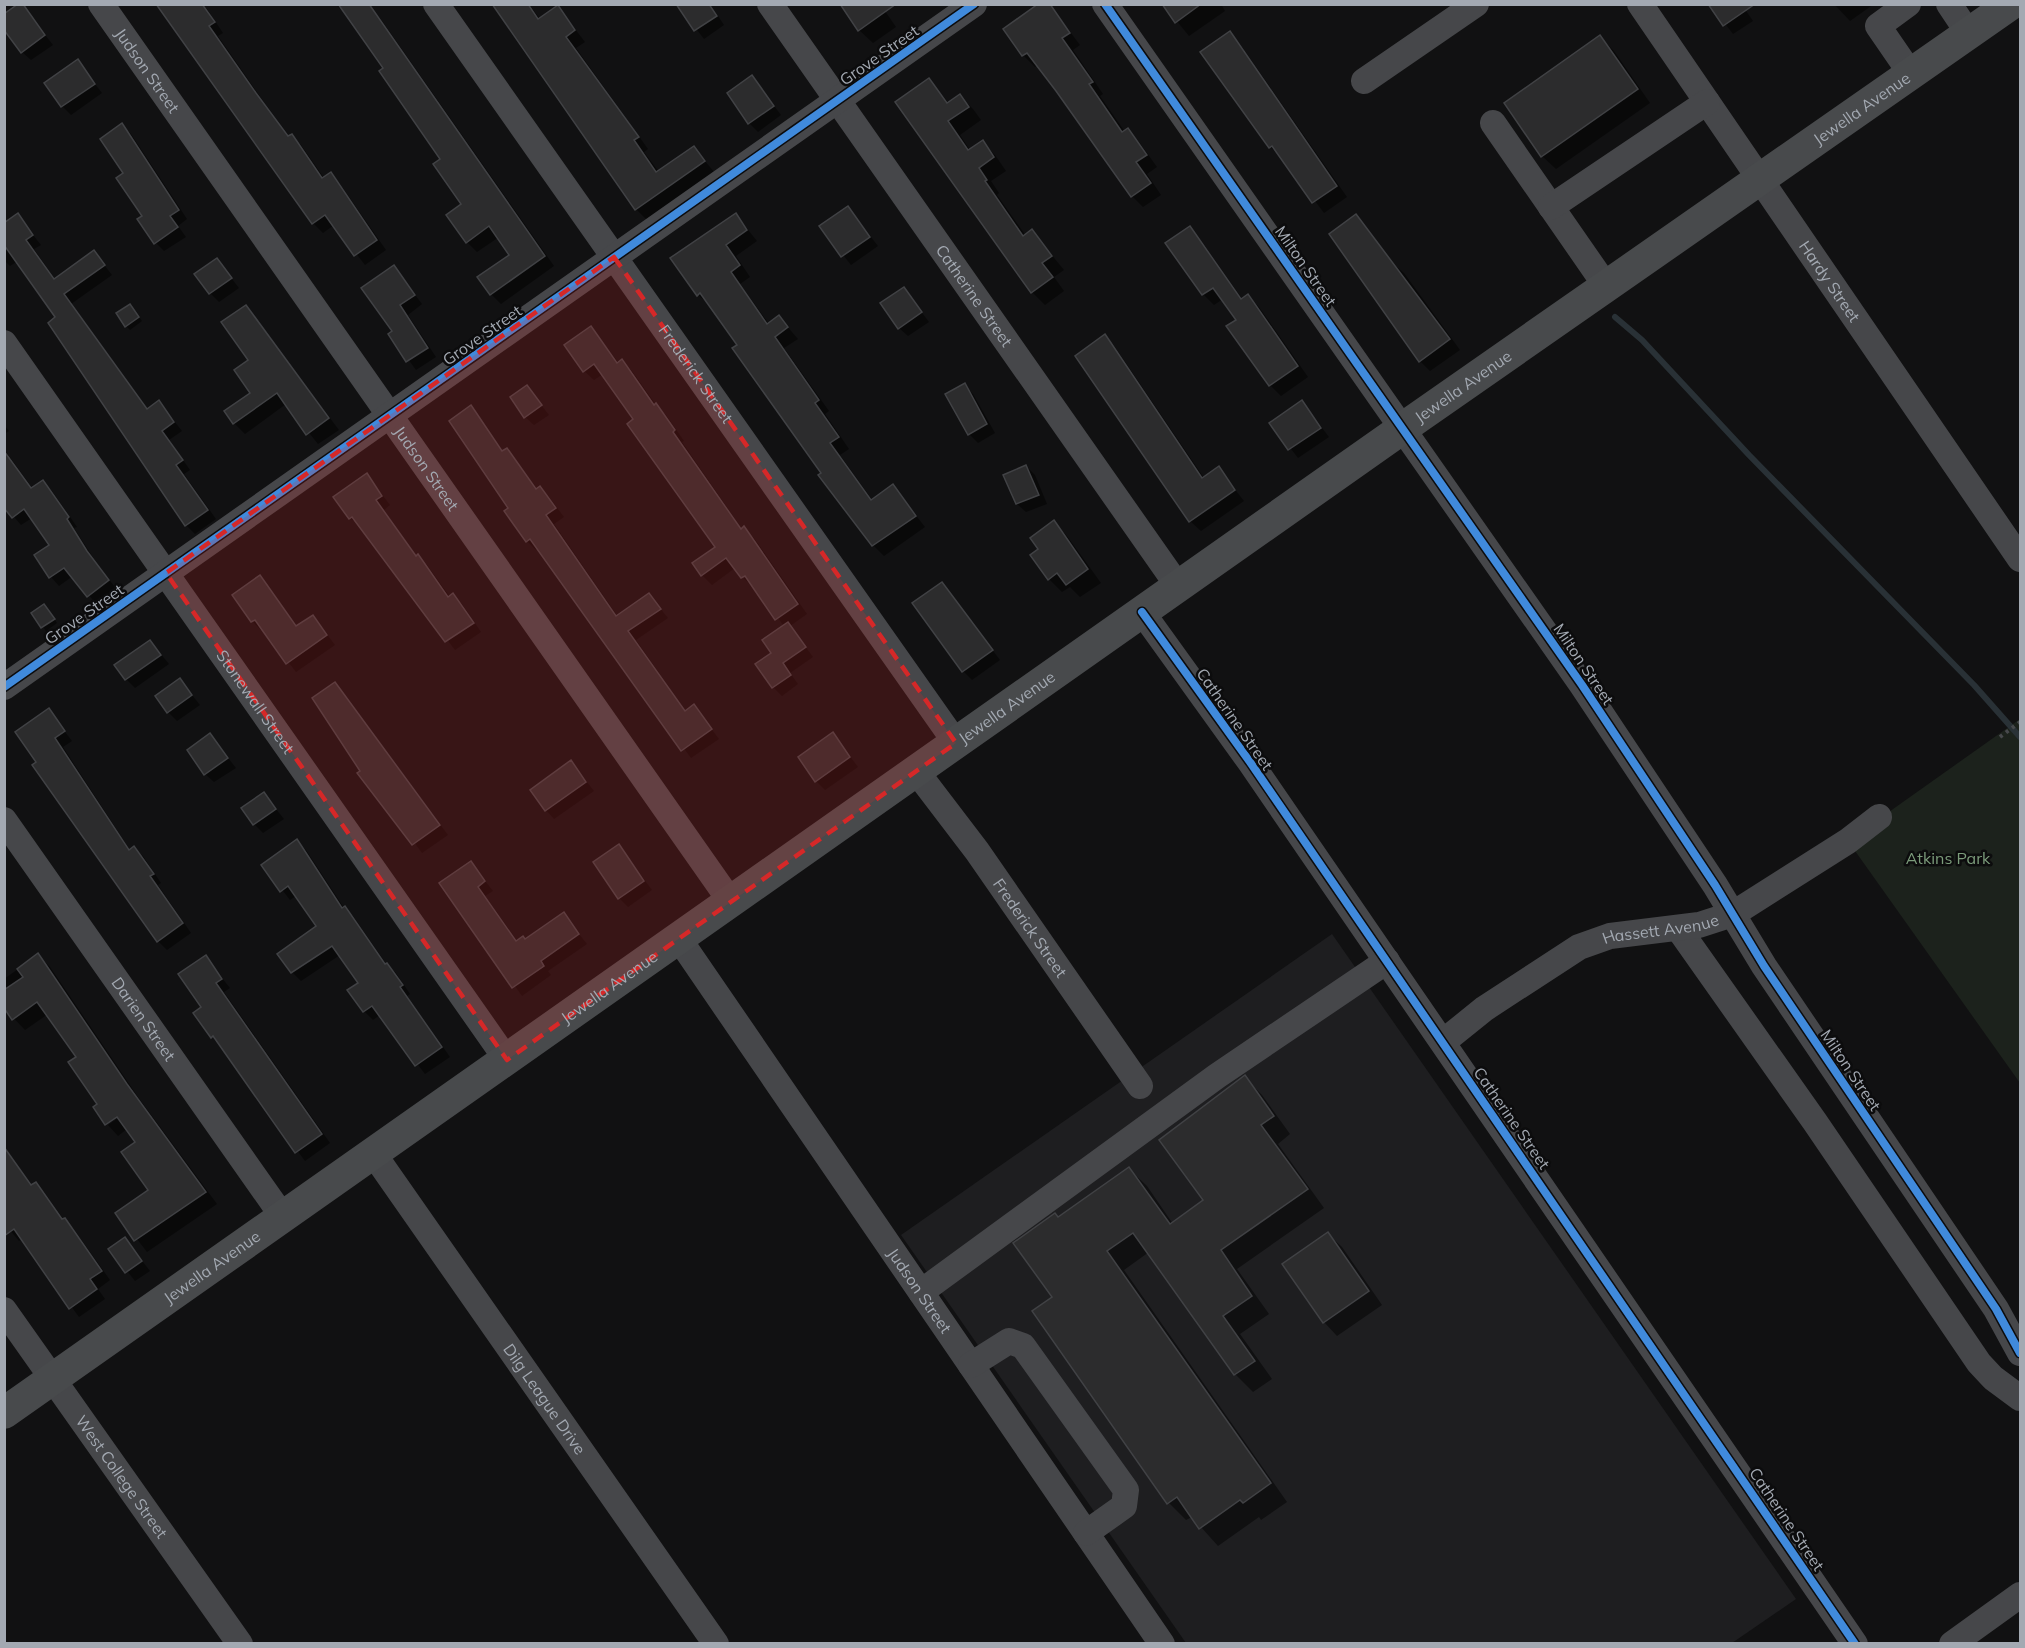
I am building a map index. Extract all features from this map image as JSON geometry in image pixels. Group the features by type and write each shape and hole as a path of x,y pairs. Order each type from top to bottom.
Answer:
{"main road":[{"name":"Jewella Avenue","path":"4,1413 1178,586 2010,4"}],"street":[{"name":"Judson Street","path":"100,4 730,902"},
{"name":"Frederick Street","path":"436,4 956,743"},
{"name":"Catherine Street","path":"770,4 1178,586"},
{"name":"Grove Street","path":"4,687 974,4"},
{"name":"Milton Street","path":"1105,4 1582,685 1764,966 1996,1309 2020,1353"},
{"path":"1364,81 1476,4"},
{"name":"Hardy Street","path":"1640,4 2020,559"},
{"path":"1908,4 1878,26 1911,74"},
{"path":"1949,4 1969,34"},
{"path":"1551,207 1707,102"},
{"path":"1493,123 1606,286"},
{"name":"Stonewall Street","path":"4,343 507,1060"},
{"name":"Catherine Street","path":"1142,612 1243,753 1443,1042 1855,1644"},
{"name":"Frederick Street","path":"916,771 977,851 1140,1086"},
{"name":"Hassett Avenue","path":"1443,1042 1484,1009 1580,947 1610,936 1677,928 1733,915 1848,841 1879,817"},
{"name":"Darien Street","path":"4,820 283,1217"},
{"path":"1677,928 1808,1112 1979,1363 1993,1378 2020,1398"},
{"name":"Judson Street","path":"679,939 1162,1644"},
{"path":"921,1292 1217,1076 1387,961"},
{"name":"Dilg League Drive","path":"373,1153 716,1644"},
{"name":"West College Street","path":"4,1310 240,1644"},
{"path":"971,1365 1009,1341 1023,1346 1126,1490 1124,1506 1086,1533"},
{"path":"1952,1644 2020,1595"}],"path":[{"path":"2000,737 2020,722"}],"highlighted area":[{"path":"614,257 956,743 507,1060 166,573"}],"shaded area":[{"path":"1332,934 1796,1599 1732,1643 1186,1643 901,1235"}],"green space":[{"name":"Atkins Park","path":"2020,719 2020,1083 1848,841"}],"building":[{"path":"18,4 23,4 45,35 21,53 4,30 4,14"},
{"path":"156,4 202,4 215,22 209,26 256,93 288,136 292,134 322,178 331,172 377,240 354,256 325,215 312,224"},
{"path":"338,4 369,4 545,256 490,295 477,277 509,255 489,226 466,243 446,215 461,204 433,164 440,159 379,71 383,68"},
{"path":"492,4 528,4 538,19 558,5 575,30 566,37 639,137 634,140 656,172 694,146 705,161 635,210"},
{"path":"676,4 709,4 717,16 694,31"},
{"path":"840,4 896,4 858,31"},
{"path":"1038,4 1050,4 1070,33 1062,38 1093,82 1089,84 1122,132 1128,128 1147,155 1136,162 1151,183 1131,197 1056,91 1027,53 1022,56 1003,29"},
{"path":"1162,4 1201,4 1175,23"},
{"path":"1708,4 1755,4 1723,26"},
{"path":"1230,31 1337,186 1312,203 1272,146 1269,148 1200,52"},
{"path":"1600,35 1638,89 1541,157 1504,103"},
{"path":"78,59 95,84 61,107 44,83"},
{"path":"752,75 774,106 748,124 727,93"},
{"path":"929,78 947,103 960,94 969,107 948,121 968,150 983,140 994,157 979,168 987,180 985,181 1023,236 1032,229 1052,256 1042,263 1053,277 1031,293 895,102"},
{"path":"122,123 179,210 170,216 178,227 154,244 137,219 142,216 116,178 123,173 100,139"},
{"path":"848,206 870,237 841,257 819,226"},
{"path":"18,213 33,235 26,240 54,279 94,250 105,265 64,294 147,409 159,400 174,422 162,431 183,460 176,465 208,510 185,526 48,323 55,317 4,245 4,223"},
{"path":"736,213 747,230 726,245 740,265 731,272 767,324 779,315 788,327 775,337 819,400 815,403 839,437 830,443 871,500 893,484 916,516 872,546 818,475 821,473 732,348 737,345 700,293 697,296 670,258"},
{"path":"1356,214 1450,339 1419,362 1329,234"},
{"path":"1190,226 1241,299 1248,294 1298,366 1269,386 1226,326 1236,320 1213,288 1202,295 1165,243"},
{"path":"217,258 232,278 209,294 194,274"},
{"path":"394,265 415,295 400,305 428,348 406,362 388,334 392,331 361,288"},
{"path":"904,287 922,312 898,329 880,303"},
{"path":"130,304 139,317 125,327 116,313"},
{"path":"246,305 329,418 306,435 277,393 233,424 224,411 250,393 234,370 248,360 221,322"},
{"path":"591,326 617,363 622,359 654,405 656,403 675,430 673,432 741,529 744,526 798,604 775,620 745,576 741,578 726,558 701,576 692,563 715,547 627,424 633,419 594,364 583,372 564,345"},
{"path":"1105,334 1202,478 1219,466 1235,490 1189,522 1075,356"},
{"path":"965,383 987,424 968,435 945,394"},
{"path":"527,385 542,405 524,418 510,397"},
{"path":"1302,400 1321,428 1288,450 1269,423"},
{"path":"471,405 502,451 507,448 536,489 540,486 556,508 546,515 616,616 649,593 661,609 628,631 685,711 694,704 712,729 681,751 530,539 526,542 504,511 508,508 449,421"},
{"path":"4,451 31,488 43,480 69,517 67,519 87,551 109,580 87,597 64,568 49,578 34,555 49,545 24,509 12,518 4,508"},
{"path":"1026,465 1039,495 1016,504 1003,475"},
{"path":"367,473 382,496 376,500 448,597 453,593 474,623 445,642 352,517 349,519 333,497"},
{"path":"1054,520 1088,569 1066,585 1057,573 1048,580 1030,555 1038,549 1030,538"},
{"path":"260,575 296,626 313,615 327,635 286,664 255,620 251,622 232,595"},
{"path":"942,582 993,650 962,672 912,603"},
{"path":"44,604 55,619 41,628 31,613"},
{"path":"788,622 806,647 783,663 791,675 772,688 755,664 771,653 762,640"},
{"path":"150,640 161,655 125,680 114,665"},
{"path":"180,678 192,695 167,713 155,696"},
{"path":"335,682 440,825 412,845 357,773 360,771 312,698"},
{"path":"49,708 65,731 55,738 129,850 134,846 154,874 150,876 183,923 157,942 32,765 36,762 15,732"},
{"path":"833,732 850,757 815,782 798,757"},
{"path":"210,733 228,758 204,775 187,750"},
{"path":"571,760 586,782 545,811 530,790"},
{"path":"264,792 276,809 253,825 241,808"},
{"path":"297,839 342,908 345,906 385,964 387,963 403,985 400,987 442,1047 415,1066 372,1006 363,1012 347,990 358,983 332,946 291,973 277,954 316,926 288,886 280,892 261,865"},
{"path":"619,844 644,881 618,899 593,862"},
{"path":"471,861 485,881 478,887 516,941 523,936 525,939 564,912 579,934 541,961 544,966 512,988 439,883"},
{"path":"38,953 127,1084 206,1192 134,1241 115,1213 148,1190 121,1152 135,1142 117,1117 105,1125 93,1107 97,1104 68,1062 76,1057 37,1002 12,1020 4,1008 4,990 23,977 17,969"},
{"path":"206,955 222,979 216,983 322,1134 295,1153 213,1036 211,1038 193,1013 201,1007 178,974"},
{"path":"1245,1075 1274,1116 1261,1125 1308,1189 1221,1250 1252,1296 1223,1316 1255,1361 1234,1375 1133,1233 1107,1251 1271,1483 1243,1503 1240,1500 1199,1529 1177,1497 1167,1504 1032,1311 1052,1297 1013,1243 1055,1213 1058,1217 1129,1167 1170,1224 1203,1200 1159,1140"},
{"path":"4,1147 31,1185 36,1182 62,1219 65,1218 102,1271 90,1279 97,1289 69,1309 14,1229 4,1236"},
{"path":"1328,1232 1369,1291 1323,1323 1282,1264"},
{"path":"125,1237 142,1261 125,1273 108,1249"}],"waterway":[{"path":"1615,317 1642,340 1749,455 1974,685 2020,737"}],"cycle path":[{"path":"4,687 974,4"},
{"path":"1105,4 1582,685 1715,885 1764,966 1996,1309 2020,1353"},
{"path":"1142,612 1250,762 1855,1644"}]}
